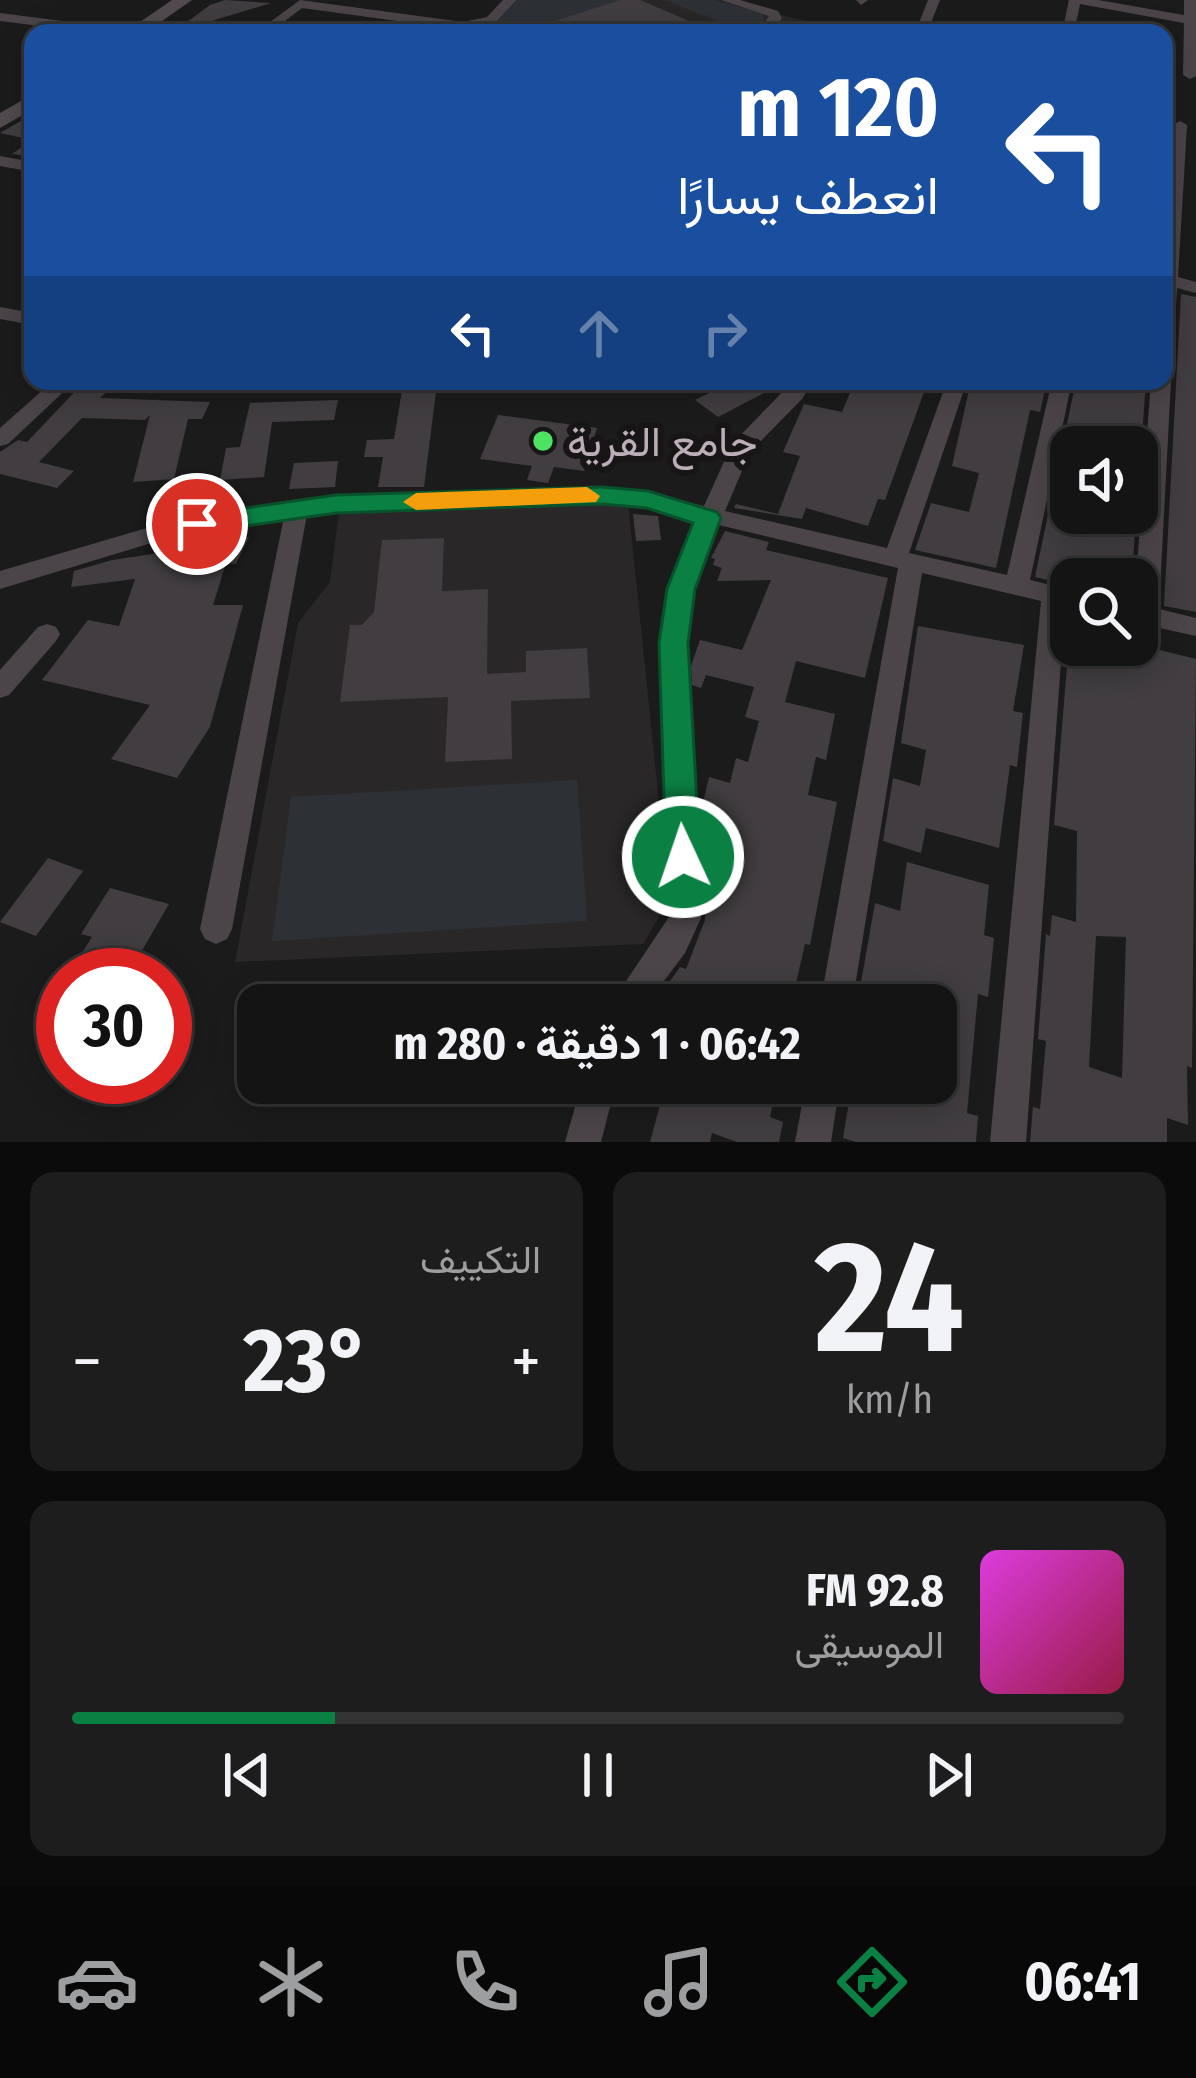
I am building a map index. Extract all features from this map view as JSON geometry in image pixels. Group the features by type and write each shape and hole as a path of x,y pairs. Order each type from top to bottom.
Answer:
{"street":[{"path":"144,24 184,0"},
{"path":"270,0 450,24"},
{"path":"472,24 491,20 510,0"},
{"path":"727,0 774,14 771,24"},
{"path":"1076,0 1193,20"},
{"path":"1188,74 1190,0"},
{"path":"273,24 303,2"},
{"path":"0,16 61,24"},
{"path":"1173,202 1180,125"},
{"path":"0,439 54,390"},
{"path":"642,984 674,942 685,918 674,643 681,589 740,449 798,390"},
{"path":"839,984 902,563 954,390"},
{"path":"1016,587 1060,390"},
{"path":"1146,558 1160,390"},
{"path":"0,580 147,536 296,507 626,496 1050,595"},
{"path":"216,929 296,507"},
{"path":"1158,619 1196,627"},
{"path":"0,688 47,634"},
{"path":"1008,1142 1056,666"},
{"path":"583,1142 593,1104"},
{"path":"813,1142 819,1104"}],"shaded area":[{"path":"515,0 725,0 817,24 492,24"},
{"path":"515,0 620,0 600,24 492,24"},
{"path":"664,0 714,0 762,13 765,21 726,24"},
{"path":"628,502 669,899 643,944 235,962 298,623 330,582 339,512"},
{"path":"577,780 587,921 272,941 291,797"}],"building":[{"path":"225,0 271,3 202,24 184,24"},
{"path":"620,0 640,0 696,24 551,24"},
{"path":"24,119 24,138 0,133"},
{"path":"1181,294 1196,297 1196,612 1164,606"},
{"path":"76,390 108,390 100,398 210,402 202,419 188,419 174,479 133,482 150,415 145,420 82,418 39,462 74,471 57,488 0,474 0,452 18,440 27,442"},
{"path":"402,390 436,390 424,487 378,487 383,457 364,457 367,440 394,439"},
{"path":"716,390 770,390 718,417 695,400"},
{"path":"851,390 925,390 885,500 878,499 868,526 806,508 802,519 734,508 736,504 778,514 800,456 783,452 804,404 842,412"},
{"path":"969,390 1045,390 1040,412 1030,410 996,568 915,550 931,503 969,512 979,473 952,466"},
{"path":"1074,390 1145,390 1143,426 1067,426"},
{"path":"338,400 334,420 272,422 264,477 220,480 226,448 240,447 250,403"},
{"path":"498,415 597,428 584,471 554,467 548,483 527,480 532,466 480,459"},
{"path":"338,461 335,487 289,489 294,463"},
{"path":"1050,505 1050,534 1135,534 1133,558 1050,558 1050,580 1035,577"},
{"path":"633,514 658,516 661,540 636,541"},
{"path":"725,531 769,542 766,550 888,578 865,678 796,661 785,702 835,714 826,760 816,757 808,795 837,802 810,945 805,944 796,984 668,984 680,967 686,969 705,908 712,910 723,871 713,868 726,823 700,816 709,777 730,783 736,758 748,762 759,721 745,717 754,687 706,675 701,688 692,685 691,666 700,640 742,650 771,580 717,581 722,568 713,565 711,558"},
{"path":"230,535 249,537 236,564 226,563 213,605 243,605 210,727 177,778 111,759 150,705 42,680 88,620 119,626 135,579 71,587 74,571 112,560 226,543"},
{"path":"444,538 442,591 488,589 487,674 526,672 526,651 587,648 590,698 511,701 512,759 445,762 448,697 340,702 350,625 362,625 374,612 382,540"},
{"path":"918,626 1024,645 1013,711 1023,713 1017,767 1010,765 999,848 926,828 921,853 883,841 893,778 920,786 926,750 901,743"},
{"path":"1158,650 1196,659 1192,1068 1187,1066 1188,1125 1167,1118 1167,1142 1030,1142 1033,1107 1040,1109 1046,1041 1038,1039 1046,934 1050,936 1052,915 1076,922 1077,831 1054,825 1067,666 1158,666","holes":["1096,936 1126,937 1122,1078 1089,1067"]},
{"path":"48,858 83,871 36,936 0,922"},
{"path":"907,862 989,885 984,935 994,938 988,997 978,994 967,1113 978,1116 976,1142 856,1142 843,1138 849,1104 957,1104 957,984 861,984 875,903 900,911"},
{"path":"110,888 169,904 143,948 85,948 92,937 81,934"},
{"path":"660,1104 773,1104 770,1117 783,1122 779,1142 737,1142 712,1133 710,1142 650,1142"}],"slow traffic":[{"path":"416,502 587,496"}],"place":[{"name":"جامع القرية","path":"543,441"}],"route":[{"path":"197,524 336,504 602,496 669,504 708,518 681,589 674,643 683,857"}]}
